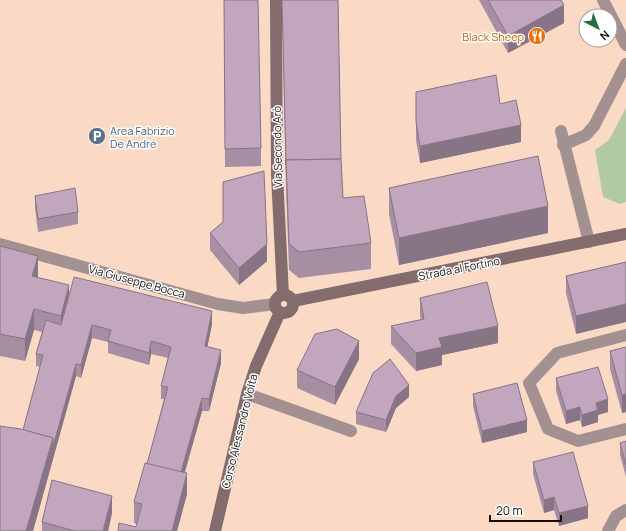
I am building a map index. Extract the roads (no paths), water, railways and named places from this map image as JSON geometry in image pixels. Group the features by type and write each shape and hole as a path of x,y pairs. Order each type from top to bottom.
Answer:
{"street":[{"name":"Via Secondo Arò","path":"276,0 277,175 288,298"},
{"path":"603,0 626,45"},
{"path":"563,145 586,135 594,126 626,64"},
{"path":"561,131 563,145 589,242"},
{"name":"Strada al Fortino","path":"288,298 626,234"},
{"name":"Via Giuseppe Bocca","path":"0,244 218,304 244,308 277,308"},
{"path":"277,298 288,298 293,306 291,310 284,313 277,308 277,298"},
{"name":"Corso Alessandro Volta","path":"215,531 247,394 277,308"},
{"path":"626,335 557,353 529,383 548,429 578,441 626,429"},
{"path":"247,394 351,431"},
{"path":"608,531 616,516 626,510"}],"place":[{"name":"Black Sheep","path":"537,36"},
{"name":"Area Fabrizio De André","path":"97,136"}]}
